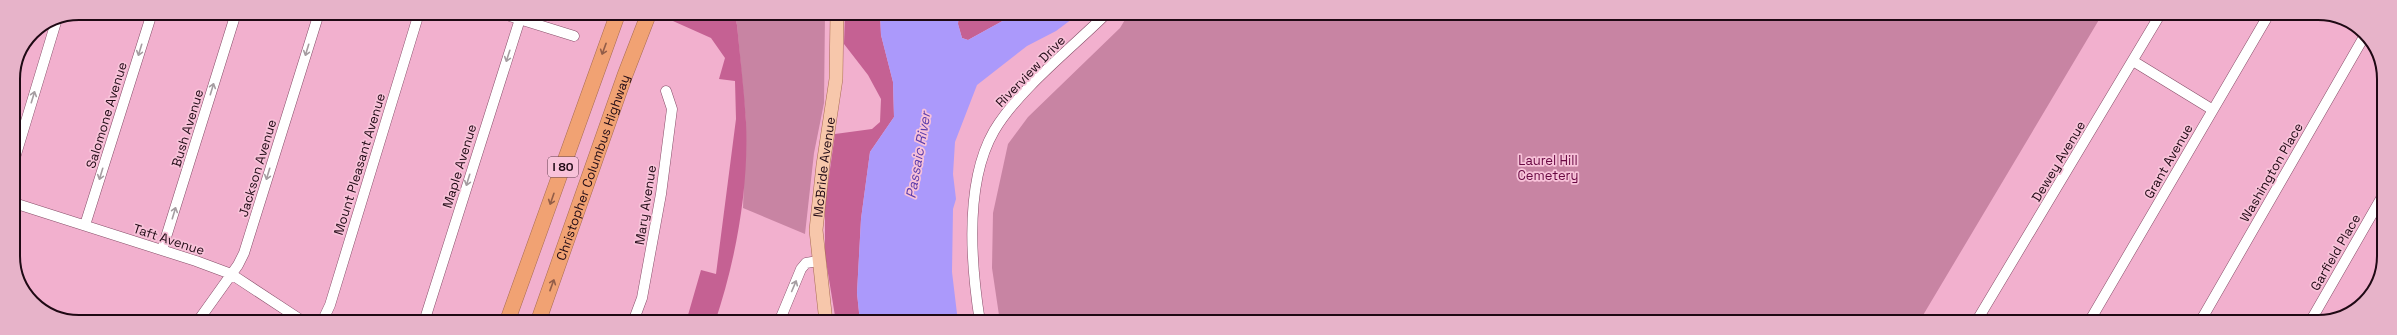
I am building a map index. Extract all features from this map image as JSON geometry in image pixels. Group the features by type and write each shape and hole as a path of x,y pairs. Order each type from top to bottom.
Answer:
{"highway":[{"name":"I 80","path":"510,315 615,20"},
{"name":"Christopher Columbus Highway","path":"540,315 625,75 646,20"}],"main road":[{"name":"McBride Avenue","path":"825,315 818,261 816,230 823,165 836,80 837,20"}],"street":[{"name":"Salomone Avenue","path":"85,226 150,20"},
{"name":"Bush Avenue","path":"162,250 234,20"},
{"name":"Jackson Avenue","path":"203,315 244,253 317,20"},
{"name":"Mount Pleasant Avenue","path":"325,315 330,305 417,20"},
{"name":"Maple Avenue","path":"426,315 520,20"},
{"path":"523,20 574,36"},
{"name":"Riverview Drive","path":"979,315 973,273 972,227 979,173 988,143 1002,119 1019,98 1101,20"},
{"name":"Dewey Avenue","path":"1980,315 2157,20"},
{"name":"Grant Avenue","path":"2093,315 2266,20"},
{"path":"20,141 55,24"},
{"name":"Washington Place","path":"2204,315 2362,40"},
{"path":"2133,61 2213,110"},
{"name":"Mary Avenue","path":"636,315 642,298 661,194 672,109 666,91"},
{"name":"Taft Avenue","path":"20,205 162,250 231,274 293,315"},
{"name":"Garfield Place","path":"2314,315 2377,205"},
{"path":"782,315 801,269 806,263 818,261"}],"green space":[{"path":"736,20 825,20 824,103 814,153 805,234 743,208 746,123"},
{"name":"Laurel Hill Cemetery","path":"1125,20 2099,20 1923,315 999,315 992,268 993,213 1008,144 1028,117 1120,28"}],"shaded area":[{"path":"671,20 736,20 746,122 743,197 735,249 717,315 688,315 701,270 716,274 736,119 735,81 719,79 725,58 711,38"},
{"path":"845,20 880,20 881,35 893,82 894,117 870,152 861,219 857,293 859,315 835,315 825,255 825,204 835,134 872,129 880,122 881,99 868,75 844,44"},
{"path":"958,20 1004,20 968,40 962,38"}],"water":[{"name":"Passaic River","path":"880,20 958,20 962,38 968,40 1004,20 1071,20 1056,31 1027,46 977,85 955,142 953,174 956,199 953,209 952,272 957,315 859,315 857,293 861,219 870,152 894,117 893,82 881,35"}]}
